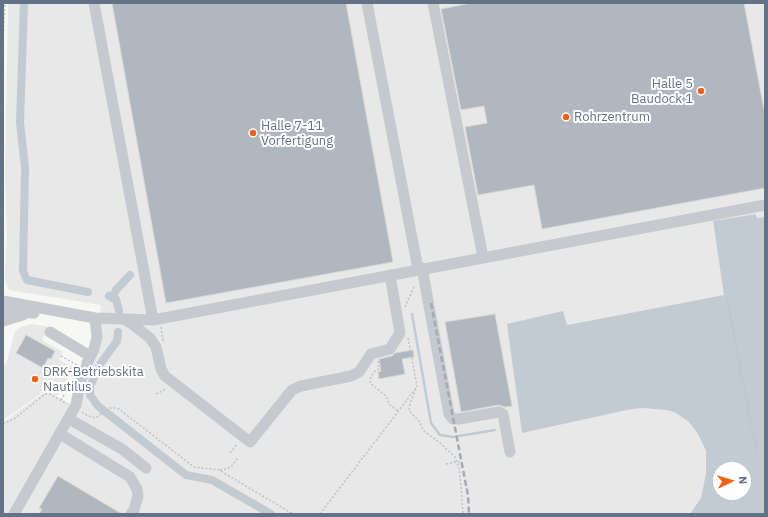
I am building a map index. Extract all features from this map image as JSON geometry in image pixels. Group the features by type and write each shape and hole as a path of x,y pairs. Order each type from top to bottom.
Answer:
{"lane":[{"path":"94,3 152,320"},
{"path":"366,3 449,414 453,419 498,412 503,414 510,452"},
{"path":"433,3 483,257"},
{"path":"3,301 95,318 152,320 390,274 765,205"},
{"path":"123,319 150,338 156,347 161,369 165,376 250,442 292,390 301,386 350,376 360,372 371,354 390,349 400,333 390,274"},
{"path":"3,311 69,313"},
{"path":"3,321 35,313"},
{"path":"14,514 75,408 80,383 92,360 97,337 95,318"},
{"path":"50,332 92,360"},
{"path":"69,419 122,450 146,468"},
{"path":"60,434 130,477 137,489 138,496 134,510 131,514"}],"path":[{"path":"3,39 5,3"},
{"path":"3,203 3,240"},
{"path":"403,312 416,283"},
{"path":"727,297 757,455"},
{"path":"152,320 157,328 161,327 164,342"},
{"path":"407,334 417,386 409,410 420,422 425,432 439,442 455,457 459,468 464,514"},
{"path":"376,352 379,369 376,370 371,376 370,383 386,396 389,404 398,411"},
{"path":"61,356 79,366"},
{"path":"92,360 112,372"},
{"path":"320,514 417,386"},
{"path":"3,424 14,418 45,394 50,394 95,418 110,408 115,408 123,412 194,467 219,470 225,469 231,467 238,458"},
{"path":"446,464 461,461"},
{"path":"219,470 293,514"}],"shaded area":[{"path":"8,3 765,3 765,217 757,218 757,214 713,222 725,295 566,325 563,311 522,432 641,408 667,410 676,413 689,422 698,434 706,451 706,473 701,498 690,514 3,514 3,421 8,419 46,391 80,409 83,383 98,350 101,305 9,290 5,281 7,238 5,175"},
{"path":"756,214 757,218 765,217 765,514 690,514 701,498 706,473 706,451 698,434 689,422 676,413 667,410 641,408 627,410 522,433 507,324 563,311 567,325 724,295 713,221"},
{"name":"DRK-Betriebskita Nautilus","path":"31,324 49,327 42,340 63,352 59,360 74,368 57,396 46,390 3,420 3,368 7,361 15,331 21,327"}],"building":[{"name":"Halle 7-11 Vorfertigung","path":"112,3 346,3 393,262 166,303"},
{"name":"Rohrzentrum","path":"471,3 744,3 765,115 765,188 542,229 534,185 478,195 465,127 487,123 484,106 461,110 441,9"},
{"path":"495,314 512,406 505,407 498,405 461,412 445,322"},
{"path":"26,335 55,351 51,359 48,358 43,368 16,353"},
{"path":"413,350 414,357 402,359 405,374 379,379 378,372 381,371 379,359 392,356 395,353"},
{"path":"58,476 122,514 39,514 42,509 39,508"}],"waterway":[{"path":"24,3 20,122 25,168 23,271 27,280 88,292"},
{"path":"112,298 116,290 130,275"},
{"path":"109,296 116,299 119,311"},
{"path":"412,314 431,423 440,435 453,437 495,430"},
{"path":"101,363 117,341 118,332"},
{"path":"96,374 90,386 90,395 98,406 186,475 212,480 271,514"}],"railway":[{"path":"431,303 468,495 469,514"}],"place":[{"name":"Halle 5 Baudock 1","path":"701,91"},
{"name":"Rohrzentrum","path":"566,117"},
{"name":"Halle 7-11 Vorfertigung","path":"253,133"},
{"name":"DRK-Betriebskita Nautilus","path":"35,379"}]}
